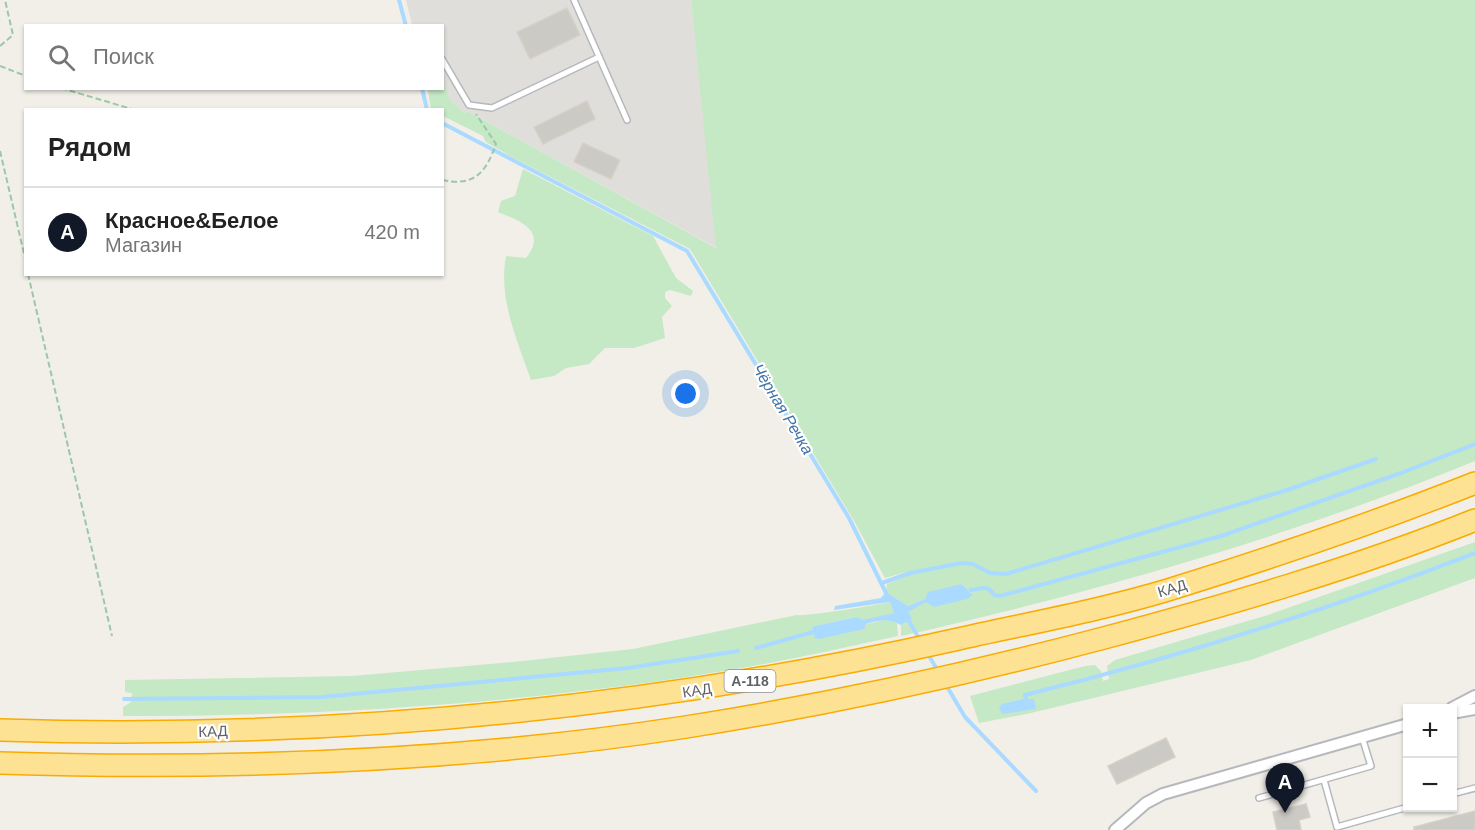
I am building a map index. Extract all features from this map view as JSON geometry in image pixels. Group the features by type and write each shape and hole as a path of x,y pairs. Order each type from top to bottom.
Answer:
{"highway":[{"name":"КАД","path":"0,730 205,732 372,724 529,711 675,693 830,668 1164,591 1338,534 1475,483"},
{"name":"КАД","path":"0,763 194,766 364,759 523,747 684,727 836,701 984,669 1173,619 1336,571 1475,520"}],"street":[{"path":"1457,708 1475,696"},
{"path":"1457,711 1475,709"},
{"path":"1115,830 1146,803 1163,794 1403,725"}],"lane":[{"path":"574,0 627,120"},
{"path":"444,62 469,105 492,108 599,57"},
{"path":"1259,798 1371,766 1362,737"},
{"path":"1324,780 1337,827 1403,808"},
{"path":"1457,793 1475,788"}],"path":[{"path":"0,46 14,35 5,0"},
{"path":"0,66 24,75"},
{"path":"68,90 128,108"},
{"path":"444,180 454,183 472,179 488,167 496,144 469,105"},
{"path":"0,151 24,253"},
{"path":"28,276 112,636"}],"shaded area":[{"path":"406,0 691,0 717,248 467,111 464,113 450,100 444,86 444,24 412,24"}],"green space":[{"path":"691,0 1475,0 1475,461 1405,489 1264,538 1047,601 901,636 901,625 911,618 908,612 922,603 973,595 962,584 908,606 886,592 887,584 907,576 906,572 885,578 853,519 690,249 486,142 483,136 444,116 444,108 431,108 428,90 444,90 445,85 450,100 464,113 467,111 716,248"},
{"path":"523,169 653,236 676,278 693,291 691,296 670,290 665,292 665,298 672,306 662,317 665,338 634,348 605,348 589,364 566,368 554,376 531,380 510,319 504,272 506,256 526,258 532,249 533,234 522,223 498,212 501,201 515,196"},
{"path":"1475,542 1475,578 1251,660 1031,713 979,723 970,696 1085,666 1095,665 1101,671 1103,681 1109,679 1107,666 1115,660 1268,615"},
{"path":"890,602 894,613 890,615 863,621 857,617 812,628 815,638 883,620 893,620 897,623 898,636 801,657 665,680 511,699 434,705 278,713 123,716 123,707 131,702 132,693 125,692 125,680 352,676 513,662 633,649 797,615 826,613"}],"water":[{"path":"962,584 973,595 967,599 934,607 926,602 908,612 912,618 901,625 892,621 880,621 866,624 864,629 815,638 812,628 814,626 857,617 863,620 894,613 890,602 834,610 835,606 881,598 886,592 908,606 925,599 928,592"},
{"path":"1034,699 1036,709 1002,714 999,708 1002,704"}],"building":[{"path":"567,8 580,35 530,59 517,32"},
{"path":"587,101 595,119 543,144 534,127"},
{"path":"583,143 620,160 611,179 574,162"},
{"path":"1166,738 1175,757 1117,784 1108,766"},
{"path":"1306,804 1310,817 1299,820 1301,830 1277,830 1273,812"},
{"path":"1475,811 1475,830 1414,830 1414,827"}],"waterway":[{"name":"Чёрная Речка","path":"399,0 405,24"},
{"name":"Чёрная Речка","path":"422,90 427,108"},
{"name":"Чёрная Речка","path":"444,124 687,251 849,518 888,597"},
{"path":"971,590 987,588 994,595 1000,596 1221,536 1401,473 1475,444"},
{"path":"882,583 910,573 962,563 973,564 990,573 1006,574 1284,491 1376,459"},
{"path":"1026,699 1025,695 1139,665 1308,613 1475,553"},
{"name":"Чёрная Речка","path":"907,618 920,640"},
{"path":"756,648 813,632"},
{"path":"124,699 322,697 628,668 738,651"},
{"name":"Чёрная Речка","path":"926,651 938,671"},
{"name":"Чёрная Речка","path":"946,685 965,717 1036,791"}],"place":[{"name":"Красное&Белое","path":"1285,813"}]}
